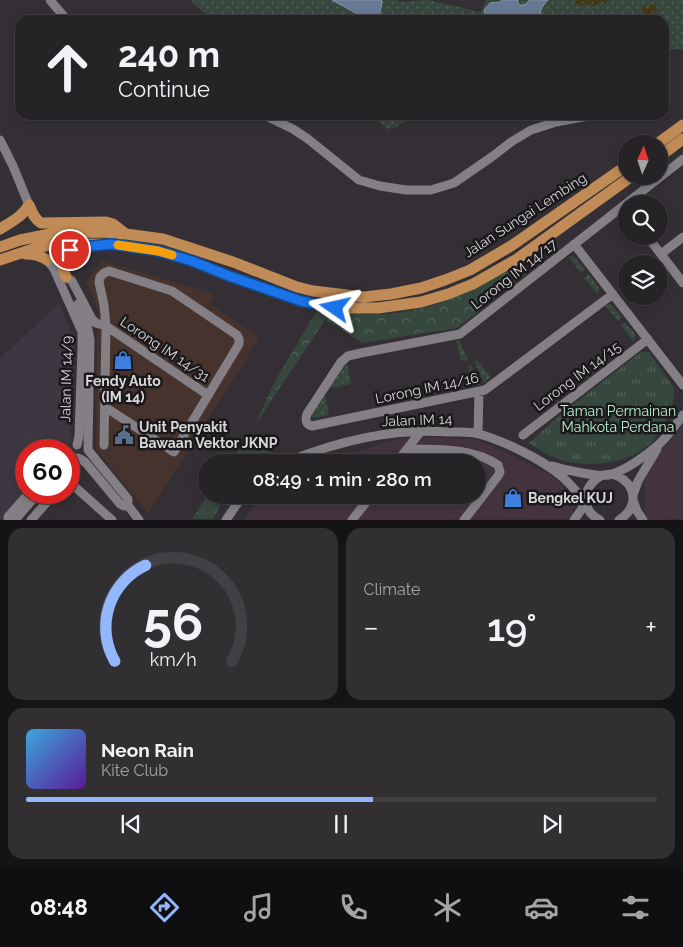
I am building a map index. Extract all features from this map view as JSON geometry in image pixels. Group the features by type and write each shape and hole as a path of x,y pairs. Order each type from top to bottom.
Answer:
{"main road":[{"path":"668,136 683,125"},
{"path":"668,150 683,139"},
{"name":"Jalan Sungai Lembing","path":"0,247 20,240 55,233 104,232 126,234 163,239 233,262 296,287 313,291 364,297 391,294 421,288 470,270 512,246 618,172"},
{"name":"Jalan Sungai Lembing","path":"0,260 38,248 51,246 111,244 158,251 192,261 301,301 335,308 378,308 420,302 473,284 518,259 620,185"},
{"path":"0,229 20,216 29,205"},
{"path":"29,205 34,217 41,223 106,222 126,234"},
{"path":"66,277 62,263 65,254 70,250 73,248 111,244"},
{"path":"16,255 35,254 47,260"}],"street":[{"path":"52,1 63,15"},
{"path":"274,120 308,139 360,180 380,186 406,190 430,190 454,183 530,130 567,120"},
{"path":"0,140 29,205"},
{"name":"Lorong IM 14/17","path":"640,195 683,159"},
{"name":"Lorong IM 14/17","path":"307,423 307,414 341,362 350,355 460,334 574,244 618,213"},
{"path":"661,254 683,237"},
{"path":"574,244 683,385"},
{"path":"654,245 683,283"},
{"name":"Jalan IM 14/9","path":"47,260 54,269 82,332 78,439"},
{"path":"104,445 106,326 99,282 100,277 104,273 109,272 172,291 237,335 239,344 174,452 105,407"},
{"name":"Lorong IM 14/31","path":"66,277 72,282 96,323 106,326 208,396"},
{"name":"Jalan IM 14/9","path":"66,277 87,324 90,340 88,449"},
{"name":"Lorong IM 14/16","path":"307,423 316,425 486,390 613,294"},
{"path":"90,340 106,326"},
{"name":"Lorong IM 14/15","path":"523,435 648,340"},
{"path":"478,433 479,392"},
{"path":"619,520 630,510 638,481 658,446 683,415"},
{"path":"404,454 421,431"},
{"name":"Jalan IM 14","path":"306,454 352,440 387,434 421,431 478,433 514,447 547,465"},
{"path":"80,445 82,444 88,449 128,499 127,504 139,520"},
{"path":"574,520 586,502 589,486 598,478 630,465 658,446"},
{"path":"80,458 86,456 88,449"},
{"path":"408,449 459,450 480,456 498,466 500,472 498,476 464,520"},
{"path":"80,459 86,463 121,505 127,504"},
{"path":"547,465 580,473 614,475 623,479 629,486 637,511 643,520"},
{"path":"547,465 569,483 586,502 592,515 600,520"},
{"path":"80,491 112,520"},
{"path":"8,520 8,516 19,504"},
{"path":"16,520 30,504"},
{"path":"31,520 45,504"},
{"path":"226,520 237,504"},
{"path":"352,520 365,504"}],"shaded area":[{"path":"102,261 215,294 209,303 258,337 258,340 148,514 96,449 97,318 100,315 86,281"},
{"path":"59,304 74,339 70,438 72,439 15,439 16,504 0,520 0,358"},
{"path":"683,425 683,519 638,520 645,512 646,473 651,464"},
{"path":"425,437 475,439 549,474 560,482 569,494 573,512 584,519 245,520 255,504 486,504 486,454 350,454 397,439"}],"green space":[{"path":"190,0 397,0 401,2 427,0 481,12 486,0 683,0 683,49 669,50 669,15 206,15"},
{"path":"377,120 406,120 397,127 388,129"},
{"path":"568,256 575,257 585,270 581,273"},
{"path":"521,263 527,273 457,328 363,343 325,320 255,425 274,383 317,310 350,314 384,314 417,309 449,299"},
{"path":"589,274 599,288 598,295 584,278"},
{"path":"604,304 611,304 622,317 618,321"},
{"path":"625,322 636,335 634,342 621,325"},
{"path":"456,340 459,340 468,360 461,361"},
{"name":"Taman Permainan Mahkota Perdana","path":"641,352 649,352 674,388 667,418 646,447 631,456 612,462 582,464 559,459 529,443 560,415"},
{"path":"477,360 491,377 484,383 475,362"},
{"path":"347,363 351,384 330,388 343,367"},
{"path":"468,365 471,365 480,385 473,387"},
{"path":"325,395 329,415 313,418 312,416"},
{"path":"248,436 274,454 236,454"},
{"path":"202,504 221,504 213,519 192,519"}],"sand":[{"path":"576,0 608,0 605,4 600,1 593,6 589,4 579,5 576,3"},
{"path":"653,4 658,8 651,15 640,15 642,8 645,6 648,8"}],"water":[{"path":"332,0 382,1 380,15 357,15"},
{"path":"502,0 518,0 520,5 524,5 530,0 548,0 541,9 540,15 485,15 484,10 490,3"}],"slow traffic":[{"path":"118,245 172,255"}],"place":[{"name":"Fendy Auto (IM 14)","path":"123,360"},
{"name":"Unit Penyakit Bawaan Vektor JKNP","path":"124,435"},
{"name":"Bengkel KUJ","path":"513,498"}],"route":[{"path":"70,250 73,248 111,244 158,251 192,261 301,301 335,308"}]}
